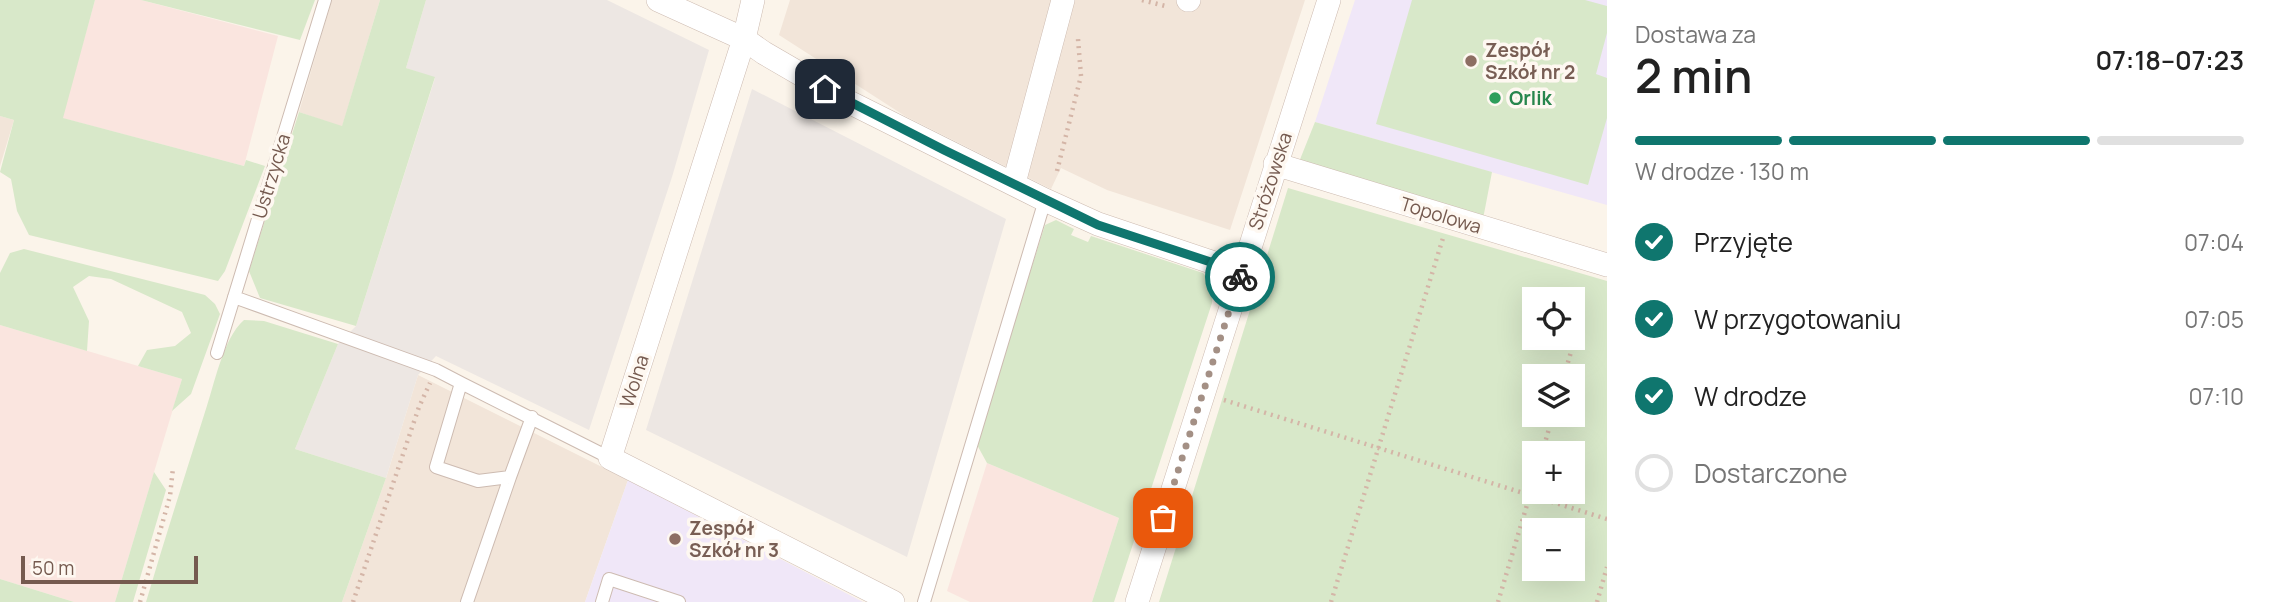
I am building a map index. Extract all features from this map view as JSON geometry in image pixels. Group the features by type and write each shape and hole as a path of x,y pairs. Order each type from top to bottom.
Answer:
{"street":[{"path":"658,0 744,39 845,100 1098,225 1241,272"},
{"name":"Wolna","path":"610,458 744,39 753,0"},
{"path":"1014,183 1063,0"},
{"name":"Stróżowska","path":"1137,602 1329,0"},
{"name":"Topolowa","path":"1275,164 1607,265"},
{"path":"610,458 859,592 893,602"}],"lane":[{"name":"Ustrzycka","path":"217,353 325,0"},
{"path":"924,602 1045,200"},
{"path":"234,297 436,370 610,458"},
{"path":"461,383 436,467 478,481 510,477"},
{"path":"467,602 531,417"},
{"path":"602,602 609,579 679,602"}],"path":[{"path":"1057,171 1081,76 1077,34"},
{"path":"1331,602 1444,238"},
{"path":"353,602 419,407 436,370"},
{"path":"1203,393 1522,493"},
{"path":"140,602 170,496 173,468"},
{"path":"1498,602 1527,504"},
{"path":"1559,504 1607,519"},
{"path":"1597,602 1607,567"}],"shaded area":[{"path":"95,0 141,0 278,36 244,166 62,118"},
{"path":"332,0 380,0 342,127 299,112"},
{"path":"426,0 607,0 709,50 672,177 589,430 436,356 418,375 386,478 295,449 338,344 356,326 435,78 406,68"},
{"path":"790,0 1305,0 1230,230 1107,190 1061,168 1051,189 905,116 779,35"},
{"name":"Orlik","path":"1355,0 1607,0 1607,205 1315,122"},
{"path":"752,89 1006,219 907,557 646,430"},
{"path":"0,116 14,120 0,166"},
{"path":"0,325 182,379 115,602 74,602 0,579"},
{"path":"418,375 628,480 585,602 342,602 386,478"},
{"path":"987,463 1119,518 1092,602 970,602 947,591"},
{"name":"Zespół Szkół nr 3","path":"628,480 863,602 585,602"}],"green space":[{"path":"0,0 95,0 63,118 244,166 246,160 265,166 225,271 218,281 29,235 17,211 11,179 0,172 14,120 0,116"},
{"path":"141,0 315,0 300,40"},
{"path":"380,0 426,0 406,68 435,77 356,326 260,298 249,271 299,112 342,126"},
{"name":"Orlik","path":"1412,0 1585,0 1607,6 1607,33 1596,74 1607,78 1607,118 1588,185 1376,124"},
{"path":"1315,122 1492,172 1483,219 1299,162"},
{"path":"1288,188 1607,281 1607,602 1159,602"},
{"path":"1056,220 1074,229 1071,235 1088,242 1091,236 1203,273 1213,285 1212,303 1114,602 1092,602 1119,518 987,463 976,443 1045,225"},
{"path":"24,249 205,295 215,304 220,314 191,394 172,411 182,379 138,366 147,350 175,346 191,333 182,312 111,279 89,276 73,287 89,321 87,351 0,325 0,273 10,253"},
{"path":"244,320 264,321 338,344 295,449 386,478 342,602 146,602 220,363 230,338"},
{"path":"154,472 166,490 133,602 115,602"},
{"path":"0,579 74,602 0,602"}],"way so far":[{"path":"1163,518 1240,277"}],"place":[{"name":"Zespół Szkół nr 2","path":"1471,61"},
{"name":"Orlik","path":"1495,98"},
{"name":"Zespół Szkół nr 3","path":"675,539"}],"route":[{"path":"825,89 1098,225 1241,272 1240,277"}]}
